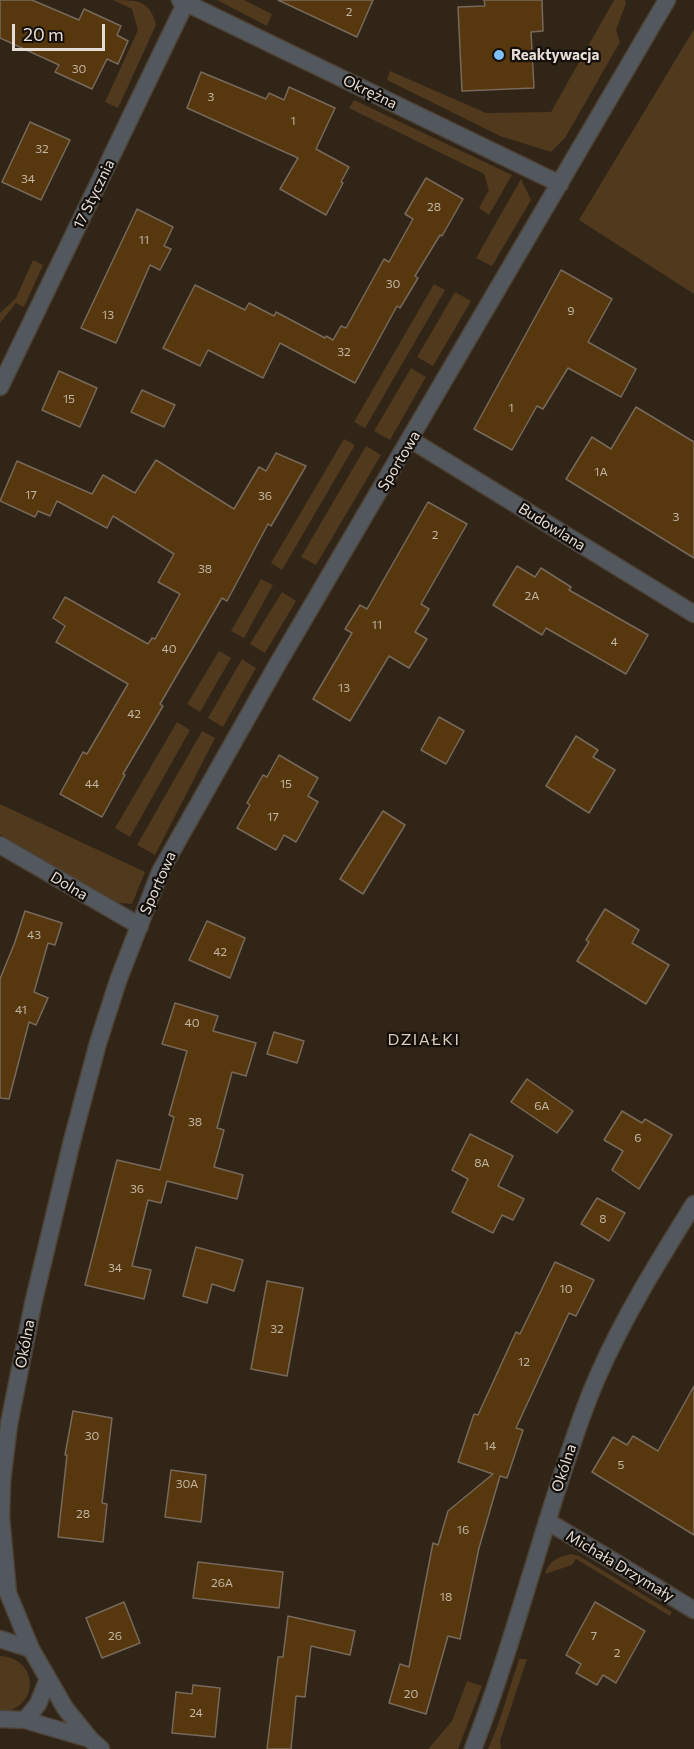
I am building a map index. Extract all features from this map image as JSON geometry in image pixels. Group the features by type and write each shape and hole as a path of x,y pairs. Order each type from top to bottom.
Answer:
{"street":[{"name":"Sportowa","path":"140,926 160,872 277,665 667,0"},
{"name":"Okrężna","path":"184,1 560,184"},
{"name":"17 Stycznia","path":"0,387 184,1"},
{"name":"Budowlana","path":"411,440 694,614"},
{"name":"Dolna","path":"0,845 140,926"},
{"name":"Okólna","path":"96,1744 65,1708 4,1599 2,1481 19,1371 63,1176 98,1043 118,981 140,926"},
{"name":"Okólna","path":"473,1749 494,1696 547,1521 578,1426 597,1378 664,1253 694,1204"},
{"name":"Michała Drzymały","path":"547,1521 694,1610"},
{"path":"0,1640 31,1649"},
{"path":"26,1720 38,1704 48,1679"},
{"path":"0,1719 26,1720 96,1744"}],"shaded area":[{"path":"113,0 142,3 150,11 156,25 118,108 105,102 138,30 132,9"},
{"path":"217,0 244,0 272,14 267,26"},
{"path":"614,0 625,0 626,3 616,30 620,42 565,138 551,152 500,136 387,80 390,71 486,113 551,112"},
{"path":"694,29 694,294 579,220"},
{"path":"354,100 512,175 489,215 479,208 489,190 484,174 349,108"},
{"path":"521,179 531,200 492,266 476,258"},
{"path":"33,260 43,265 24,307 16,303 0,323 0,313 16,298"},
{"path":"434,284 445,290 365,428 354,422"},
{"path":"455,292 471,301 433,366 417,357"},
{"path":"411,368 426,377 390,440 374,431"},
{"path":"344,439 355,445 282,570 271,563"},
{"path":"366,446 381,455 316,565 301,557"},
{"path":"261,579 273,585 244,638 231,631"},
{"path":"282,592 296,601 265,653 250,644"},
{"path":"219,651 231,658 200,712 187,704"},
{"path":"242,659 256,668 223,727 208,718"},
{"path":"177,722 190,730 130,837 115,828"},
{"path":"202,731 215,738 155,855 137,845"},
{"path":"0,804 145,872 132,904 109,902 76,884 0,834"},
{"path":"571,1554 579,1556 672,1612 670,1616 576,1559 572,1565 545,1574 554,1560"},
{"path":"0,1656 13,1659 22,1665 28,1674 30,1684 28,1694 22,1703 13,1709 0,1712"},
{"path":"519,1659 527,1659 500,1741 501,1749 488,1749 498,1725"},
{"path":"467,1681 482,1686 458,1749 428,1749 452,1721"}],"building":[{"path":"0,0 32,0 79,20 84,9 121,26 117,35 128,41 118,64 107,59 92,89 55,72 59,65 0,38"},
{"path":"278,0 373,0 357,37"},
{"path":"484,0 542,0 543,31 531,32 534,88 462,91 458,7 485,6"},
{"path":"201,72 266,99 269,93 284,100 289,87 335,108 316,149 349,167 326,215 280,189 298,158 187,108"},
{"path":"30,122 70,140 41,200 2,182"},
{"path":"426,178 463,199 415,276 418,278 400,308 397,306 355,383 280,343 263,378 208,350 200,366 163,348 195,285 245,310 249,303 274,316 276,312 333,340 341,326 346,328 384,259 389,262 413,219 405,214"},
{"path":"137,209 173,227 164,246 171,249 160,270 150,265 116,343 81,328"},
{"path":"561,270 612,299 588,342 636,369 621,397 568,368 543,409 537,406 512,450 474,429"},
{"path":"59,371 97,388 80,427 42,410"},
{"path":"142,390 175,405 164,427 131,412"},
{"path":"636,407 694,442 694,558 566,479 592,437 611,449"},
{"path":"276,453 306,466 271,526 268,524 227,601 222,598 160,704 163,706 123,774 125,775 102,817 60,794 83,752 87,754 128,684 56,642 65,626 53,618 65,597 148,644 152,638 155,639 180,594 158,582 174,554 113,516 107,528 57,501 50,516 38,511 35,517 0,501 17,461 92,494 103,475 135,493 156,460 234,509 259,467 266,471"},
{"path":"428,502 467,524 421,604 429,609 415,632 427,639 409,668 389,656 350,721 313,699 352,633 345,629 360,605 367,609"},
{"path":"517,566 535,577 541,568 571,587 569,590 648,635 626,674 546,628 542,635 493,605"},
{"path":"439,717 464,731 446,764 421,750"},
{"path":"576,736 598,750 593,757 615,770 589,813 546,786"},
{"path":"279,755 318,778 308,796 318,802 296,842 284,835 276,850 237,828 250,805 247,803 263,775 267,777"},
{"path":"383,811 405,825 363,894 340,879"},
{"path":"605,909 639,930 632,943 669,965 646,1004 577,961 589,942 586,940"},
{"path":"25,911 62,923 55,945 48,943 34,992 48,998 36,1025 29,1022 9,1099 0,1098 0,979"},
{"path":"207,921 245,938 230,978 189,960"},
{"path":"175,1003 218,1016 213,1031 256,1043 246,1076 232,1072 217,1128 224,1130 214,1167 243,1175 237,1199 167,1181 161,1203 148,1200 132,1266 151,1270 144,1299 85,1285 117,1160 160,1170 174,1117 169,1115 187,1051 162,1044"},
{"path":"274,1032 304,1041 297,1063 267,1054"},
{"path":"527,1079 573,1111 557,1133 511,1102"},
{"path":"622,1111 642,1123 645,1119 672,1135 639,1189 612,1170 623,1151 604,1140"},
{"path":"470,1134 513,1156 498,1186 524,1199 513,1220 502,1215 493,1233 452,1212 468,1179 452,1170"},
{"path":"597,1198 625,1213 609,1241 581,1224"},
{"path":"196,1247 243,1260 234,1291 212,1284 207,1303 183,1296"},
{"path":"555,1262 594,1280 576,1316 569,1313 516,1428 523,1430 507,1478 500,1476 479,1548 460,1639 448,1636 426,1714 389,1703 400,1664 409,1667 433,1543 438,1545 448,1511 493,1474 458,1462 474,1414 478,1415 516,1332 520,1334"},
{"path":"267,1281 303,1288 287,1376 251,1369"},
{"path":"694,1386 694,1535 592,1472 613,1437 627,1445 633,1436 658,1451"},
{"path":"73,1411 112,1418 102,1503 107,1504 103,1542 58,1537 67,1455 65,1455"},
{"path":"171,1470 206,1475 201,1522 165,1517"},
{"path":"198,1562 283,1572 279,1608 193,1598"},
{"path":"124,1602 140,1643 102,1658 86,1618"},
{"path":"595,1602 645,1631 616,1683 603,1675 597,1685 576,1673 581,1664 566,1655"},
{"path":"288,1616 355,1631 350,1655 311,1646 305,1697 296,1696 291,1749 267,1749 278,1657 283,1657"},
{"path":"193,1685 220,1688 215,1737 172,1733 176,1692 192,1694"}],"place":[{"name":"Reaktywacja","path":"499,55"}],"district":[{"name":"DZIAŁKI","path":"424,1040"}]}
